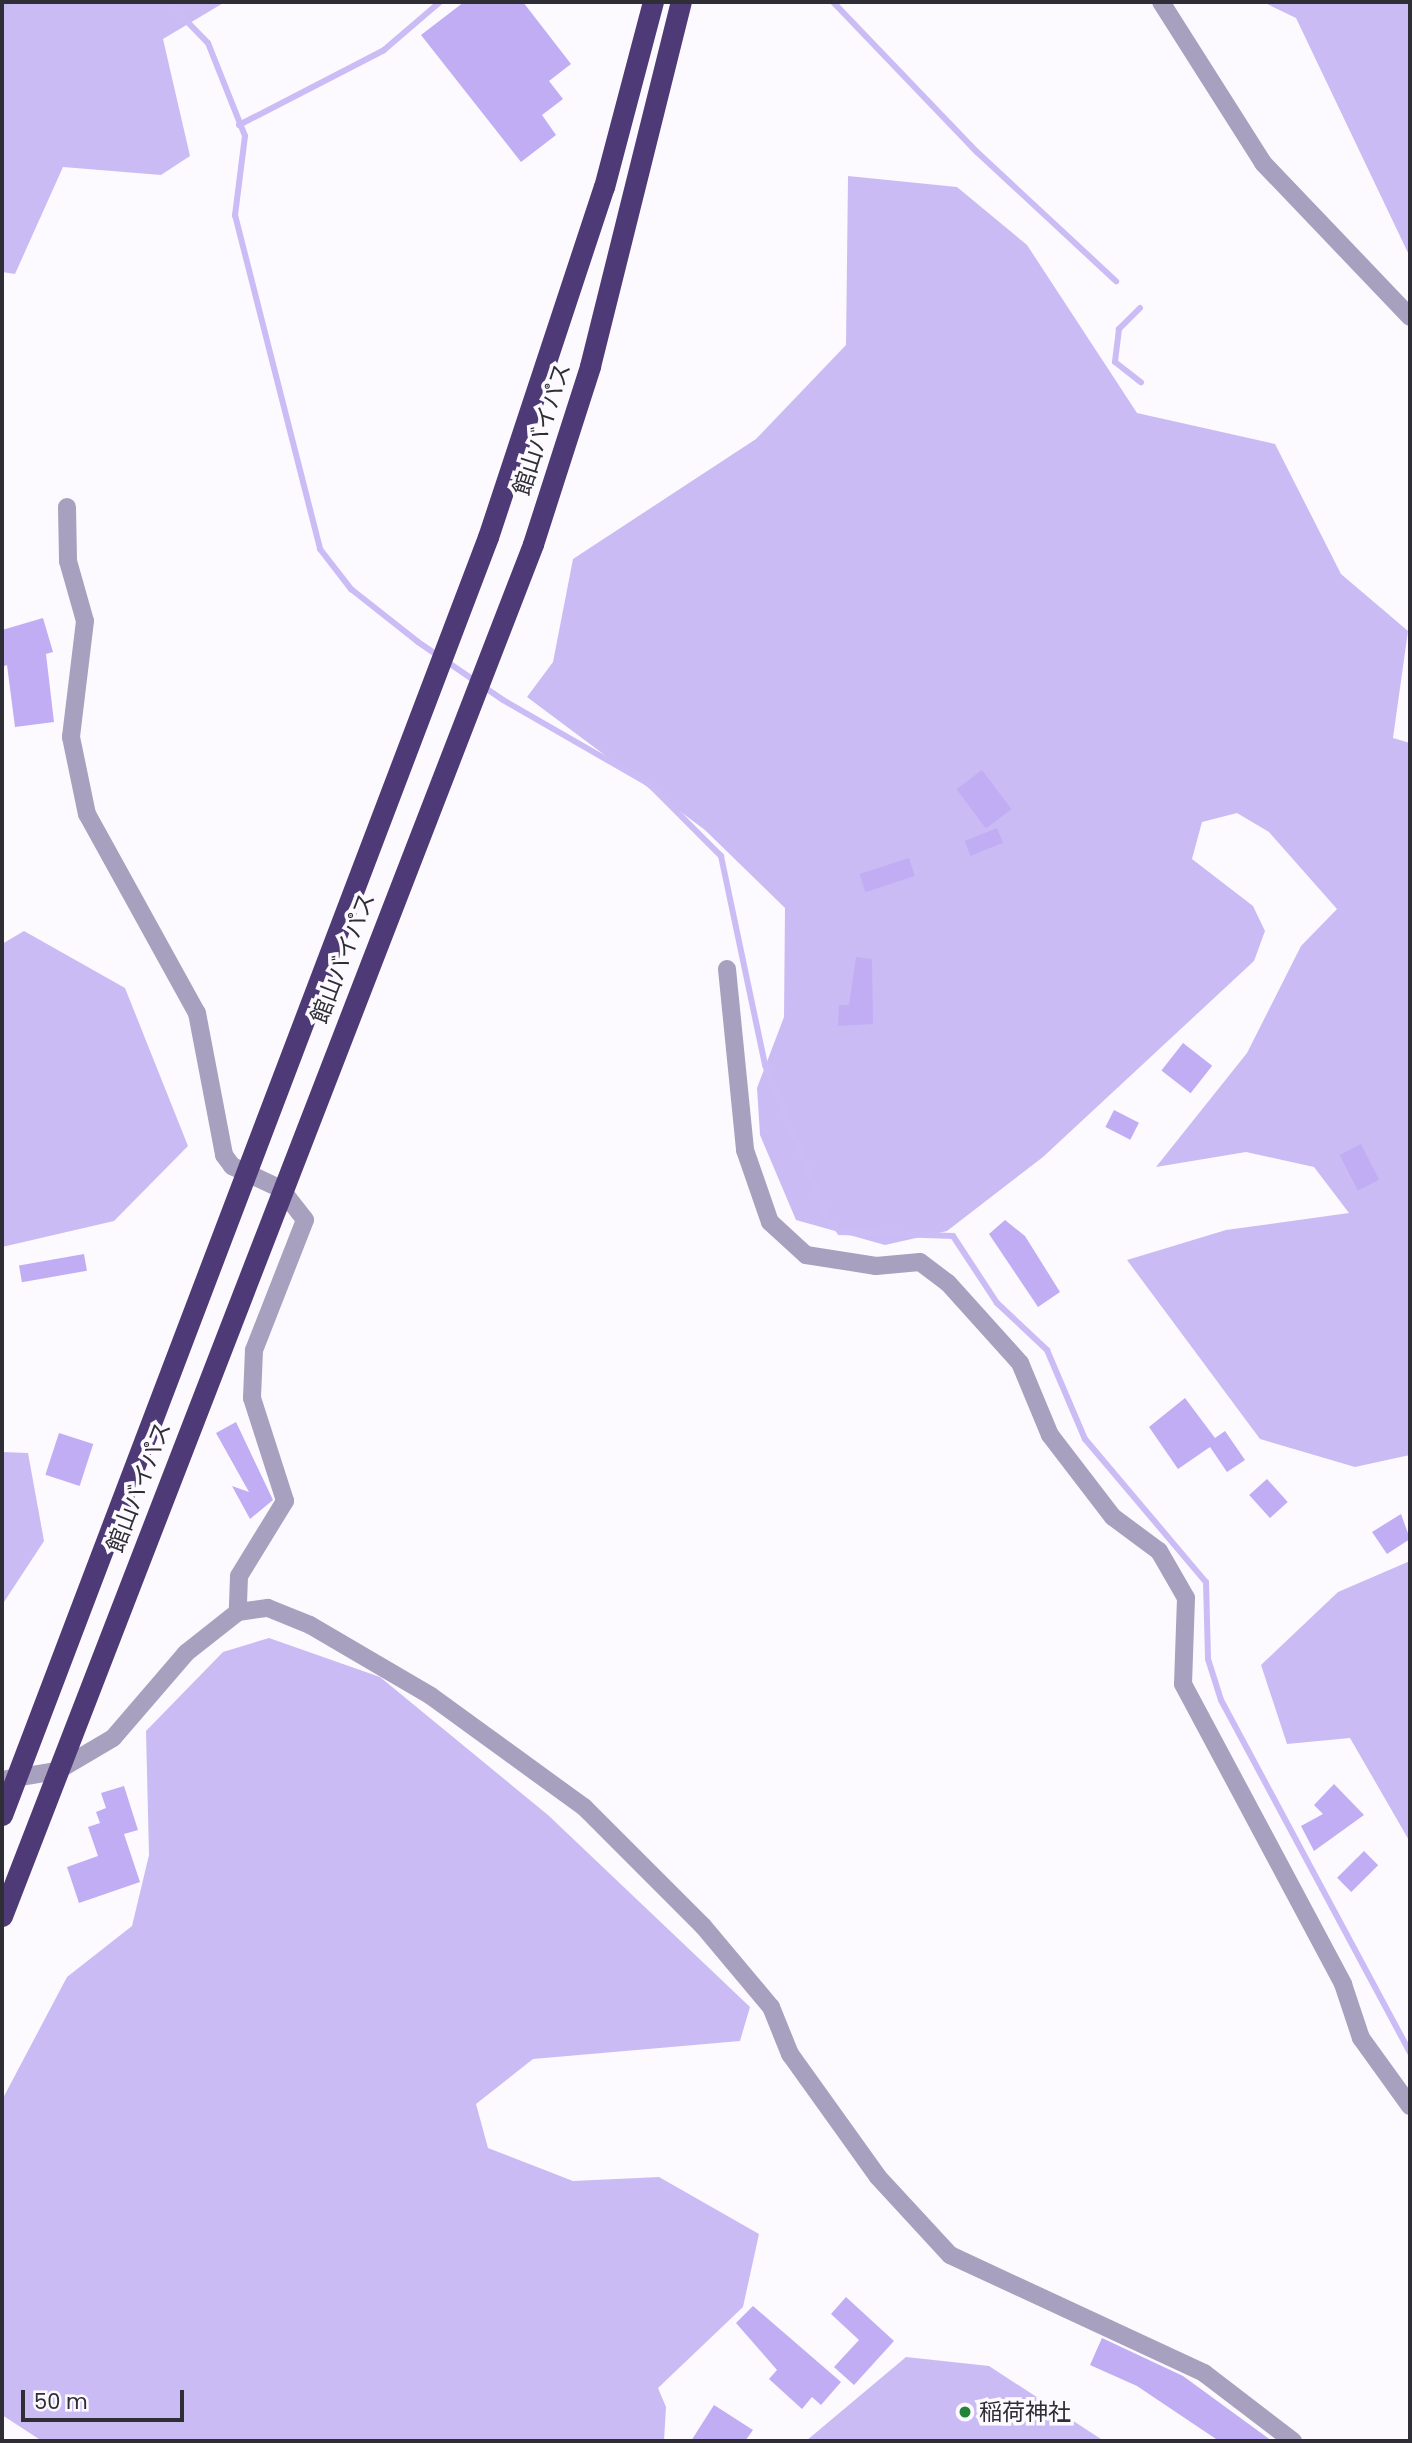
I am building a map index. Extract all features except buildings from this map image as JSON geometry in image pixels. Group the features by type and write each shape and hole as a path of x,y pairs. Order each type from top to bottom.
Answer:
{"highway":[{"name":"館山バイパス","path":"2,1815 9,1780 456,623 554,345 653,2"},
{"name":"館山バイパス","path":"2,1916 494,642 590,366 681,2"}],"street":[{"path":"1161,2 1263,163 1410,317"},
{"path":"67,506 68,561 85,621 71,737 85,805 98,843 197,1013 209,1054 214,1126 224,1155 243,1173 281,1189 305,1220 254,1350 252,1398 285,1501 239,1576 238,1612"},
{"path":"727,969 746,1150 770,1222 806,1255 876,1266 920,1262 948,1283 1020,1363 1050,1436 1113,1517 1159,1551 1186,1598 1183,1684 1343,1984 1361,2038 1410,2106"},
{"path":"9,1780 57,1771 113,1738 186,1653 238,1612 268,1608 310,1625 431,1696 584,1807 703,1926 771,2007 790,2054 878,2177 950,2255 1204,2373 1293,2441"}],"shaded area":[{"path":"2,2 225,2 163,39 190,156 161,175 63,167 15,274 2,272"},
{"path":"1263,2 1410,2 1410,257 1296,18"},
{"path":"848,176 957,187 1027,245 1137,413 1275,444 1341,574 1408,631 1393,738 1410,743 1410,1455 1355,1467 1260,1439 1127,1260 1226,1230 1349,1213 1314,1167 1246,1152 1156,1167 1247,1053 1301,946 1337,909 1269,832 1237,813 1202,822 1192,859 1253,906 1265,931 1254,961 1043,1157 947,1231 885,1245 796,1220 760,1135 757,1088 784,1017 785,908 705,830 527,697 553,662 573,559 756,439 846,345"},
{"path":"24,931 125,988 188,1146 114,1221 2,1247 2,944"},
{"path":"2,1452 28,1453 44,1541 2,1605"},
{"path":"1410,1561 1410,1842 1350,1738 1287,1744 1261,1665 1338,1592"},
{"path":"269,1638 380,1677 548,1815 750,2007 740,2041 533,2059 476,2104 488,2148 573,2181 659,2177 759,2234 743,2307 658,2388 666,2407 664,2441 42,2441 2,2415 2,2100 67,1977 132,1926 149,1855 146,1731 223,1652"},
{"path":"906,2357 989,2366 1104,2441 806,2441"}],"waterway":[{"path":"168,2 208,43 245,136 235,215 320,549 351,589 418,642 503,700 649,784 721,856 765,1065 827,1217 840,1232 953,1236 997,1303 1047,1350 1085,1439 1206,1582 1208,1659 1221,1700 1410,2052"},
{"path":"239,125 384,50 440,2"},
{"path":"833,2 977,152 1116,281"},
{"path":"1140,308 1119,329 1115,362 1141,382"}],"place":[{"name":"稲荷神社","path":"965,2412"}]}
